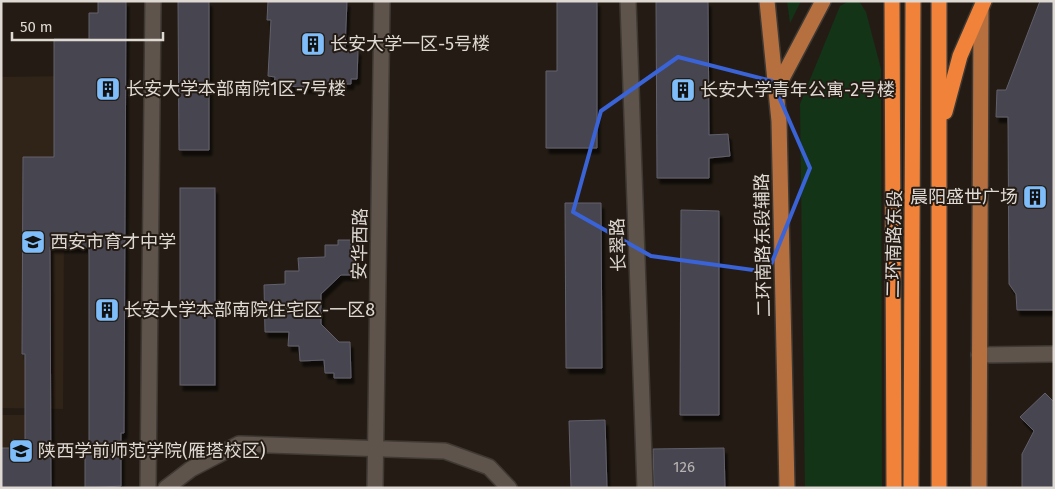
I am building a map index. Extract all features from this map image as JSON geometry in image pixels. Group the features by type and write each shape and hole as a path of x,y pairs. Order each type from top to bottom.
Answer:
{"highway":[{"name":"二环南路东段","path":"911,488 914,1"},
{"path":"939,1 939,488"},
{"path":"940,133 960,56 982,4"},
{"path":"890,5 893,138 894,488"},
{"path":"893,138 913,222"}],"main road":[{"name":"二环南路东段辅路","path":"766,1 780,121 786,488"},
{"path":"776,88 823,1"},
{"path":"979,488 982,4"}],"street":[{"path":"148,488 154,1"},
{"name":"安华西路","path":"375,488 382,1"},
{"name":"长翠路","path":"628,1 645,488"},
{"path":"979,355 1054,354"},
{"path":"166,488 191,468 239,444 445,451 489,467 509,488"}],"highlighted area":[{"path":"678,57 772,81 810,168 768,272 651,256 573,212 601,111"}],"shaded area":[{"name":"西安市育才中学","path":"65,76 63,409 1,408 1,77"},
{"name":"陕西学前师范学院(雁塔校区)","path":"1,415 41,415 40,488 1,488"}],"green space":[{"path":"787,1 801,1 790,23"},
{"path":"849,1 859,1 866,12 881,69 882,488 805,488 800,104 840,6"}],"building":[{"path":"98,1 126,1 124,433 121,433 121,486 85,488 85,450 89,450 89,247 50,247 51,488 1,488 1,448 25,448 25,354 22,354 23,157 54,157 54,39 89,39 89,13 98,13"},
{"path":"178,1 209,1 209,150 179,150"},
{"name":"长安大学一区-5号楼","path":"268,1 347,1 345,49 358,50 357,79 351,79 351,84 340,84 340,90 274,85 275,77 268,76 271,20 267,20"},
{"path":"557,1 597,1 597,148 546,148 546,71 557,71"},
{"name":"长安大学青年公寓-2号楼","path":"656,1 708,1 709,135 728,134 730,156 709,158 709,178 657,178"},
{"name":"晨阳盛世广场","path":"1040,1 1054,1 1054,310 1017,310 1016,294 1009,284 1008,117 996,117 997,90 1006,90"},
{"path":"180,188 215,188 215,385 180,385"},
{"path":"565,203 601,203 602,368 566,368"},
{"path":"681,210 719,211 719,415 680,415"},
{"path":"338,240 355,240 356,275 341,275 321,294 321,324 339,342 350,342 351,378 334,378 334,373 325,373 324,360 300,361 299,346 288,346 289,332 265,332 264,285 285,284 285,271 299,271 298,258 325,257 325,245 338,245"},
{"path":"1045,393 1054,402 1054,488 1022,488 1022,454 1034,431 1020,417"},
{"path":"605,420 607,488 571,488 569,421"},
{"path":"724,448 725,488 654,487 653,449"}],"place":[{"name":"长安大学一区-5号楼","path":"313,44"},
{"name":"长安大学本部南院1区-7号楼","path":"108,89"},
{"name":"长安大学青年公寓-2号楼","path":"683,90"},
{"name":"晨阳盛世广场","path":"1035,197"},
{"name":"西安市育才中学","path":"33,242"},
{"name":"长安大学本部南院住宅区-一区8","path":"107,310"},
{"name":"陕西学前师范学院(雁塔校区)","path":"21,451"}]}
